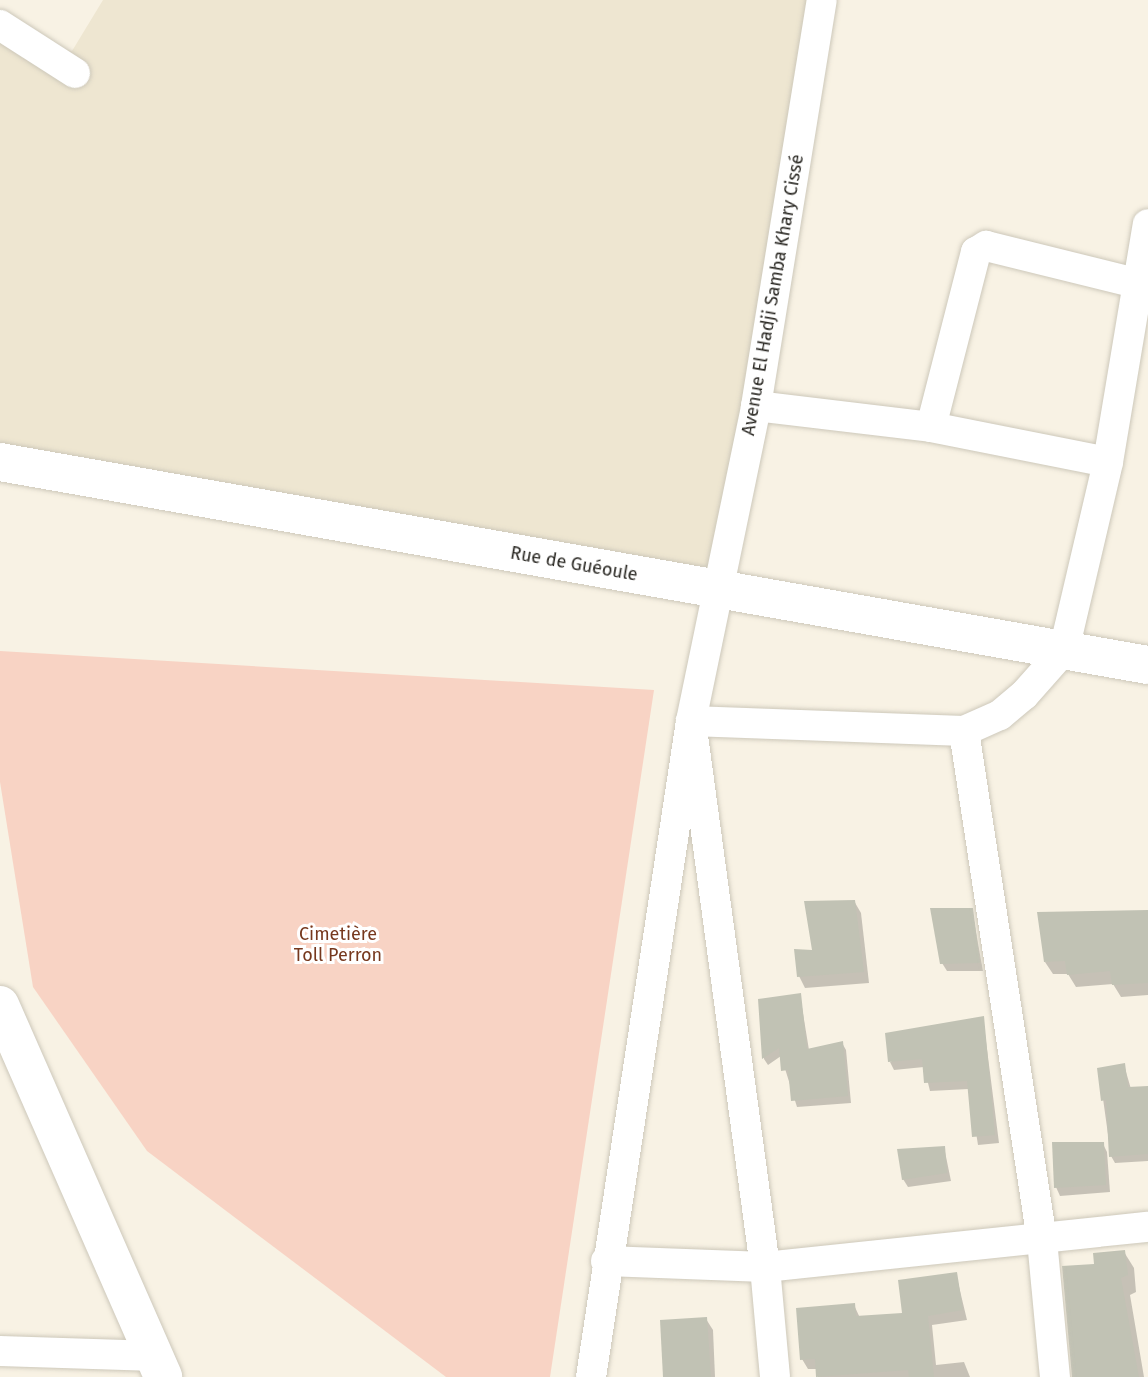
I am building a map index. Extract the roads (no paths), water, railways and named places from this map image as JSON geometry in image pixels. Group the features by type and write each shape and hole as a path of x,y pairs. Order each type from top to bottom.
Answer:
{"main road":[{"name":"Rue de Guéoule","path":"0,462 1148,665"},
{"path":"0,1005 22,1063 159,1366"}],"street":[{"name":"Avenue El Hadji Samba Khary Cissé","path":"591,1377 606,1261 691,721 756,406 822,0"},
{"path":"0,25 75,73"},
{"path":"775,1377 765,1267 691,721 964,732 1000,715 1064,650 1108,462 1148,225"},
{"path":"931,427 976,252 986,246 1139,284"},
{"path":"756,406 931,427 1108,462"},
{"path":"964,732 1042,1240 1055,1377"},
{"path":"606,1261 765,1267 1148,1227"},
{"path":"0,1351 159,1366"}],"park label":[{"name":"Cimetière Toll Perron","path":"338,946"}]}
